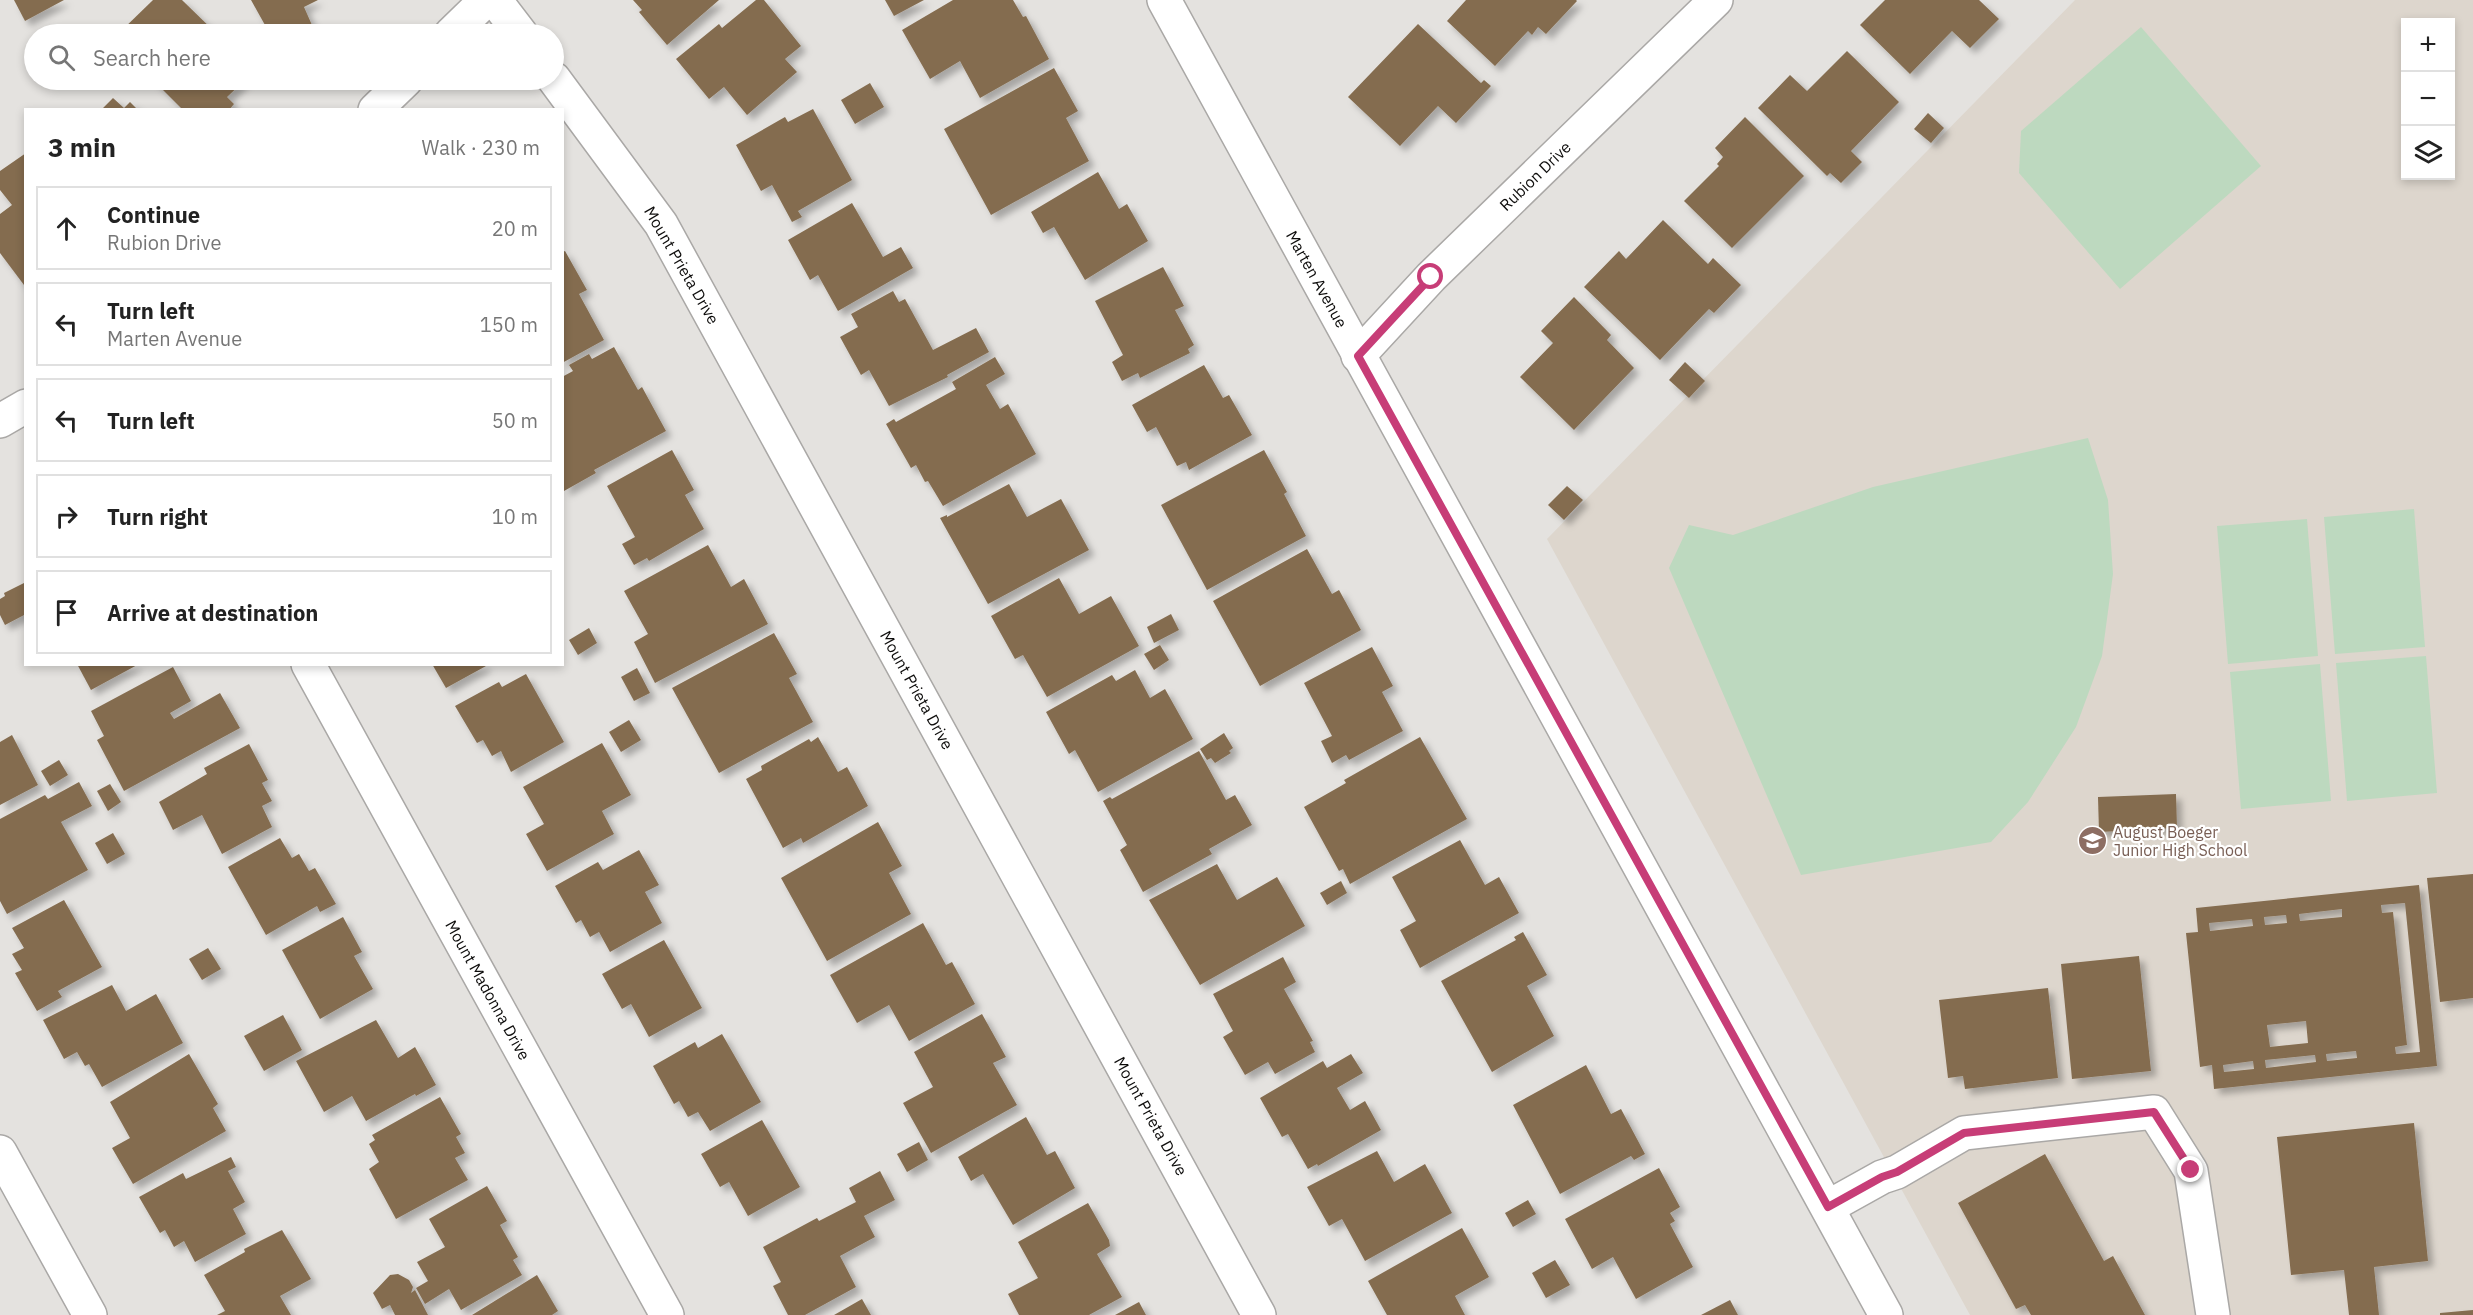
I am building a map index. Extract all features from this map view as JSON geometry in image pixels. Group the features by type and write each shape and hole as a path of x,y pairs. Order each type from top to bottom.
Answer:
{"street":[{"path":"462,24 486,0"},
{"path":"495,0 513,24"},
{"name":"Marten Avenue","path":"1164,0 1886,1315"},
{"name":"Rubion Drive","path":"1358,356 1431,277 1716,0"},
{"path":"377,108 396,90"},
{"name":"Mount Prieta Drive","path":"562,90 662,224 1259,1315"},
{"path":"0,421 24,407"},
{"name":"Mount Madonna Drive","path":"309,666 668,1315"},
{"path":"1828,1207 1882,1177 1897,1172 1964,1133 2154,1112 2191,1170 2213,1315"},
{"path":"0,1152 90,1315"}],"shaded area":[{"name":"August Boeger Junior High School","path":"2075,0 2473,0 2473,1315 1970,1315 1547,539"}],"green space":[{"path":"2141,27 2261,166 2120,289 2019,173 2021,131"},
{"path":"2088,438 2108,500 2113,574 2102,656 2076,727 2028,802 1991,842 1801,875 1669,568 1689,525 1733,535 1873,487"},
{"path":"2414,509 2425,647 2335,654 2324,517"},
{"path":"2307,519 2318,656 2228,664 2217,526"},
{"path":"2426,656 2437,793 2347,801 2336,663"},
{"path":"2320,664 2331,801 2241,809 2230,672"}],"building":[{"path":"14,0 64,0 25,21"},
{"path":"153,0 182,0 207,24 128,24"},
{"path":"251,0 318,0 304,7 311,24 264,24"},
{"path":"633,0 719,0 667,45 639,12 642,10"},
{"path":"756,0 764,0 801,46 785,59 797,72 747,115 724,87 709,99 676,59 719,24 722,28"},
{"path":"885,0 924,0 894,16"},
{"path":"953,0 1013,0 1023,17 1026,16 1049,59 980,98 960,61 930,79 902,30"},
{"path":"1466,0 1577,1 1546,34 1538,27 1532,35 1528,31 1495,66 1447,21"},
{"path":"1885,0 1979,0 1999,19 1970,48 1952,31 1910,74 1860,25"},
{"path":"1418,24 1481,83 1484,80 1491,86 1456,123 1438,106 1400,146 1348,97"},
{"path":"1847,51 1899,102 1851,151 1862,162 1841,183 1830,173 1827,176 1758,108 1790,75 1807,91"},
{"path":"1054,68 1078,111 1066,118 1089,161 991,215 944,129"},
{"path":"870,83 884,107 855,124 841,100"},
{"path":"163,90 234,90 227,97 234,104 231,108 181,108"},
{"path":"113,98 124,108 103,108"},
{"path":"130,102 136,108 124,108"},
{"path":"813,109 852,180 798,211 802,217 792,222 772,185 761,191 736,145 785,117 788,122"},
{"path":"1928,113 1944,128 1931,143 1914,129"},
{"path":"1745,117 1804,176 1732,248 1684,201 1719,166 1717,164 1723,157 1715,148"},
{"path":"24,154 24,285 0,253 0,214 12,205 0,190 0,171"},
{"path":"1098,172 1119,209 1127,204 1148,241 1085,280 1054,227 1043,233 1031,212"},
{"path":"852,203 883,257 901,247 913,268 838,311 818,275 810,280 788,240"},
{"path":"1663,220 1708,264 1713,258 1741,285 1714,313 1709,309 1660,360 1584,287 1619,251 1626,259"},
{"path":"564,251 587,290 579,294 604,340 564,362"},
{"path":"1163,267 1184,306 1175,310 1194,345 1188,349 1190,353 1140,378 1138,373 1122,381 1112,362 1123,355 1095,301"},
{"path":"893,291 899,302 905,299 933,350 976,328 989,352 947,375 948,377 889,406 869,370 861,375 840,337 858,327 851,314"},
{"path":"1574,297 1611,335 1607,340 1634,368 1574,430 1520,377 1553,343 1541,331"},
{"path":"614,347 638,390 642,387 666,431 594,470 596,473 564,491 564,376 573,371 569,365 589,354 592,359"},
{"path":"995,357 1005,374 986,385 1000,409 1008,404 1036,454 943,506 928,481 925,482 916,465 911,468 886,424 894,419 896,422 956,389 952,382"},
{"path":"1685,362 1705,381 1689,398 1669,380"},
{"path":"1204,365 1223,398 1229,395 1252,435 1189,470 1186,462 1177,466 1156,427 1147,432 1132,405"},
{"path":"672,450 694,490 685,495 704,529 649,561 647,558 634,565 622,544 635,537 607,486"},
{"path":"1264,450 1287,492 1284,494 1306,536 1207,590 1161,505"},
{"path":"1009,484 1027,517 1061,499 1089,550 988,604 940,518 947,515 947,517"},
{"path":"1567,486 1583,500 1564,520 1548,505"},
{"path":"708,545 731,587 744,579 768,624 655,683 634,642 648,634 624,591"},
{"path":"1307,549 1332,594 1339,590 1361,630 1260,686 1213,601"},
{"path":"1059,578 1079,614 1111,596 1139,646 1047,697 1023,655 1015,659 991,616"},
{"path":"24,583 24,615 5,625 0,615 0,599 5,596 4,593"},
{"path":"1171,614 1179,630 1154,643 1147,627"},
{"path":"589,628 597,643 578,655 569,640"},
{"path":"774,633 797,674 789,678 813,722 719,773 672,688"},
{"path":"1160,645 1169,660 1154,670 1144,654"},
{"path":"1372,647 1393,686 1382,692 1403,731 1349,760 1346,755 1332,763 1321,741 1332,736 1304,683"},
{"path":"78,666 135,666 91,690"},
{"path":"433,666 486,666 446,688"},
{"path":"173,667 191,701 170,713 174,719 220,693 240,728 124,791 97,740 104,736 91,711"},
{"path":"637,668 650,693 634,701 621,677"},
{"path":"1135,670 1150,698 1165,689 1193,739 1098,792 1075,750 1069,754 1046,712 1112,675 1116,681"},
{"path":"526,674 564,742 511,772 501,751 492,756 483,740 477,743 455,706 499,682 502,687"},
{"path":"629,720 641,740 621,752 609,732"},
{"path":"1224,733 1233,748 1229,751 1231,753 1215,763 1211,758 1207,760 1200,749"},
{"path":"12,735 38,785 0,805 0,742"},
{"path":"818,737 838,772 847,767 868,806 803,843 801,838 783,848 746,779 762,770 761,766 809,739 811,742"},
{"path":"1420,737 1467,819 1350,884 1343,869 1339,871 1304,807 1346,783 1344,780"},
{"path":"602,743 631,795 602,811 614,834 547,871 526,834 544,824 523,787"},
{"path":"249,744 268,780 262,783 272,801 262,806 272,827 222,854 202,815 173,830 159,802 207,774 204,768"},
{"path":"1199,751 1226,800 1235,795 1252,825 1209,849 1212,854 1143,892 1120,850 1127,845 1103,801 1110,797 1112,799"},
{"path":"59,760 68,775 50,786 41,771"},
{"path":"79,782 92,806 61,822 88,870 7,914 0,901 0,819 45,795 48,799"},
{"path":"110,784 121,802 108,811 97,791"},
{"path":"2176,794 2177,828 2099,832 2098,797"},
{"path":"878,822 902,866 889,873 911,914 827,961 781,878"},
{"path":"113,833 125,854 107,864 95,843"},
{"path":"280,838 292,858 299,854 309,871 315,868 336,904 320,912 317,906 266,935 228,867"},
{"path":"1460,840 1485,885 1499,877 1519,913 1420,968 1400,930 1416,921 1392,877"},
{"path":"639,850 659,885 645,892 662,923 610,952 599,932 590,937 581,920 576,923 555,886 598,862 603,870"},
{"path":"1217,864 1237,900 1277,877 1305,926 1200,985 1149,900"},
{"path":"2473,874 2473,998 2440,1002 2427,878"},
{"path":"1341,881 1347,893 1327,905 1320,893"},
{"path":"2419,885 2437,1066 2214,1089 2212,1065 2200,1067 2186,933 2198,932 2196,908","holes":["2405,903 2420,1052 2396,1054 2395,1047 2407,1045 2393,912 2382,913 2381,905","2342,909 2342,917 2300,921 2299,914","2286,915 2287,923 2265,925 2264,917","2252,919 2253,926 2210,931 2209,923","2306,1021 2308,1043 2270,1047 2267,1025","2356,1051 2357,1058 2327,1061 2326,1054","2315,1055 2316,1062 2266,1068 2265,1060","2253,1061 2254,1069 2224,1072 2223,1065"]},
{"path":"64,900 102,967 58,991 62,997 37,1011 15,973 22,970 12,954 24,948 12,928"},
{"path":"343,917 362,952 354,956 373,989 320,1019 282,950"},
{"path":"923,923 946,965 952,962 975,1004 909,1041 889,1005 857,1023 830,975"},
{"path":"1523,932 1547,975 1527,986 1554,1036 1492,1072 1441,981 1516,940 1514,937"},
{"path":"664,940 702,1008 649,1037 631,1004 622,1009 602,974"},
{"path":"208,948 221,969 202,980 189,959"},
{"path":"2139,956 2151,1071 2072,1079 2061,964"},
{"path":"1283,957 1296,982 1284,989 1313,1041 1310,1042 1315,1052 1275,1074 1268,1062 1245,1075 1223,1037 1233,1031 1213,994"},
{"path":"112,985 126,1011 156,994 183,1043 102,1087 89,1064 85,1066 77,1052 64,1059 43,1020"},
{"path":"2048,988 2058,1078 1965,1089 1963,1076 1948,1078 1939,1000"},
{"path":"982,1014 1006,1057 993,1063 1017,1105 931,1153 903,1103 933,1087 914,1052"},
{"path":"283,1015 302,1050 264,1071 244,1036"},
{"path":"376,1020 398,1058 415,1047 436,1085 366,1121 352,1096 324,1112 296,1061"},
{"path":"722,1034 761,1102 710,1131 698,1112 688,1117 679,1101 674,1104 653,1066 695,1042 698,1048"},
{"path":"189,1054 218,1104 213,1108 226,1131 133,1184 112,1148 130,1138 110,1102"},
{"path":"1351,1054 1363,1073 1337,1088 1350,1110 1365,1101 1381,1130 1318,1166 1317,1164 1308,1169 1288,1134 1282,1137 1260,1098 1323,1061 1327,1068"},
{"path":"1586,1065 1611,1114 1621,1109 1645,1154 1634,1160 1631,1156 1560,1194 1513,1105"},
{"path":"440,1097 461,1134 456,1137 465,1153 455,1158 468,1180 396,1219 369,1169 379,1162 369,1144 375,1140 372,1135"},
{"path":"1026,1117 1047,1155 1055,1151 1075,1188 1013,1225 983,1174 971,1181 958,1157"},
{"path":"762,1120 800,1187 748,1216 729,1182 720,1187 701,1154"},
{"path":"2414,1123 2428,1261 2374,1267 2379,1315 2349,1315 2344,1270 2291,1275 2277,1137"},
{"path":"919,1142 928,1160 907,1172 897,1154"},
{"path":"1377,1151 1394,1182 1425,1164 1452,1213 1365,1261 1342,1219 1329,1226 1307,1187"},
{"path":"2045,1154 2104,1261 2113,1256 2145,1315 2031,1315 2025,1305 2016,1309 1958,1203"},
{"path":"231,1157 236,1167 228,1171 245,1202 233,1209 246,1234 195,1262 184,1241 174,1247 165,1230 160,1233 139,1197 183,1173 186,1179"},
{"path":"1659,1168 1680,1207 1670,1213 1675,1221 1670,1224 1693,1267 1636,1299 1613,1257 1592,1269 1565,1219"},
{"path":"880,1171 895,1200 864,1216 875,1237 840,1256 856,1287 805,1315 788,1315 773,1286 781,1282 763,1247 817,1218 819,1221 856,1202 849,1188"},
{"path":"487,1186 507,1221 500,1225 518,1257 513,1260 522,1275 461,1310 449,1289 425,1304 416,1288 428,1281 417,1262 445,1247 429,1219"},
{"path":"1528,1200 1536,1214 1513,1227 1505,1213"},
{"path":"1088,1203 1109,1240 1110,1246 1097,1254 1122,1297 1089,1315 1019,1315 1008,1294 1038,1278 1018,1242"},
{"path":"1462,1228 1489,1277 1455,1296 1465,1315 1387,1315 1368,1281"},
{"path":"282,1230 311,1279 280,1296 291,1315 217,1315 225,1311 204,1275 245,1252 244,1249"},
{"path":"1555,1260 1570,1285 1546,1298 1532,1273"},
{"path":"398,1274 409,1280 413,1287 411,1293 415,1290 428,1315 395,1315 390,1305 382,1309 373,1293 390,1275"},
{"path":"537,1275 558,1311 552,1315 472,1315"},
{"path":"862,1299 871,1315 834,1315"},
{"path":"1730,1300 1738,1315 1701,1315"},
{"path":"1139,1302 1146,1315 1115,1315"},
{"path":"2473,1310 2473,1315 2440,1315 2440,1313"}],"place":[{"name":"August Boeger Junior High School","path":"2092,841"}],"route":[{"path":"1431,277 1358,356 1828,1207 1882,1177 1897,1172 1964,1133 2154,1112 2191,1170"}]}
